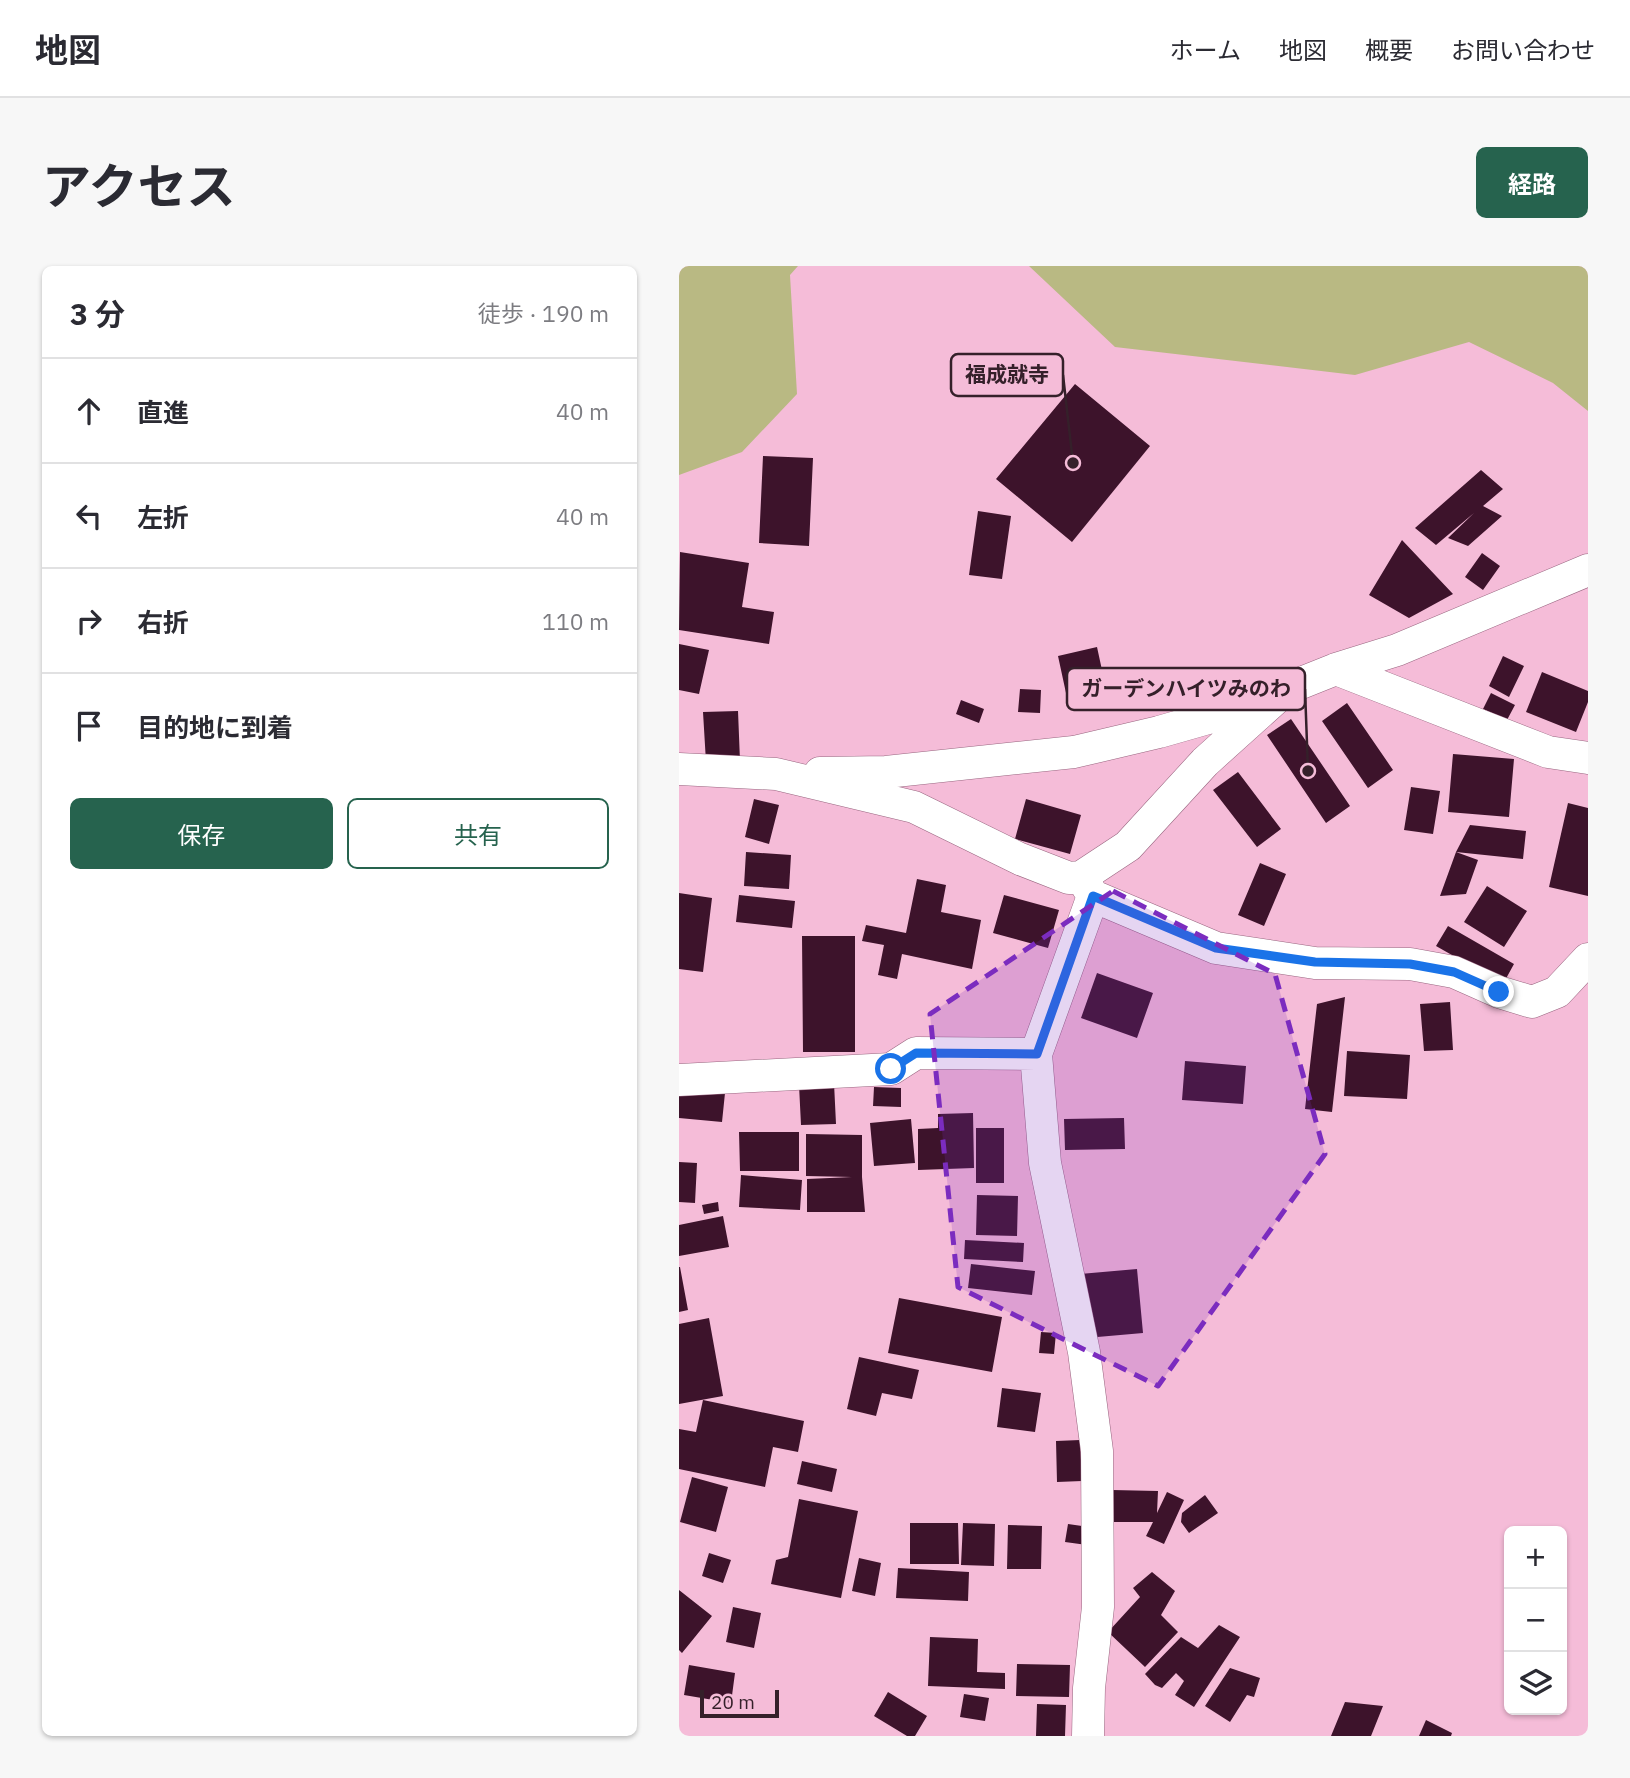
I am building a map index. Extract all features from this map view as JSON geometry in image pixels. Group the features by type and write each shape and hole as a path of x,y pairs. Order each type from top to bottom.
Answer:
{"street":[{"path":"679,769 776,774 886,772 1074,752 1229,712 1336,669 1397,650 1588,570"},
{"path":"1336,669 1548,752 1588,758"},
{"path":"1088,1736 1089,1688 1098,1607 1097,1451 1084,1352 1045,1163 1037,1054 1087,886 1128,846 1205,762 1286,689"},
{"path":"776,774 914,807 1020,859 1087,886 1216,948 1315,962 1410,964 1454,972 1499,992 1532,1002 1557,992 1588,959"},
{"path":"679,1080 891,1069 916,1053 1037,1054"}],"highlighted area":[{"path":"1113,891 1275,974 1325,1154 1158,1386 958,1287 930,1014"}],"green space":[{"path":"679,266 798,266 790,275 797,394 742,452 679,475"},
{"path":"1029,266 1588,266 1588,411 1553,383 1469,342 1355,375 1115,347"}],"building":[{"path":"1075,384 1150,446 1072,542 996,479"},
{"path":"763,456 813,458 809,546 759,543"},
{"path":"1481,470 1503,489 1483,506 1502,516 1468,546 1448,538 1474,513 1436,545 1415,528"},
{"path":"978,511 1011,516 1002,579 969,575"},
{"path":"1402,540 1453,594 1409,618 1369,595"},
{"path":"680,552 749,563 742,607 774,612 769,644 679,630"},
{"path":"1482,553 1500,566 1483,590 1465,577"},
{"path":"679,644 709,650 699,694 679,690"},
{"path":"1097,647 1105,684 1066,693 1058,656"},
{"path":"1503,656 1524,666 1509,697 1489,686"},
{"path":"1542,672 1588,691 1588,702 1576,732 1526,712"},
{"path":"1020,689 1041,690 1040,713 1018,712"},
{"path":"1491,693 1515,705 1507,720 1483,709"},
{"path":"961,700 984,709 979,723 956,714"},
{"path":"1347,703 1393,770 1368,788 1322,721"},
{"path":"738,711 740,761 706,762 703,712"},
{"path":"1291,719 1350,806 1326,823 1267,735"},
{"path":"1453,754 1514,759 1509,817 1448,812"},
{"path":"1238,772 1281,829 1257,847 1213,790"},
{"path":"1411,787 1440,791 1433,834 1404,830"},
{"path":"754,799 779,805 769,844 745,837"},
{"path":"1026,799 1081,815 1070,854 1015,839"},
{"path":"1568,803 1588,808 1588,896 1549,887"},
{"path":"1470,825 1526,831 1523,859 1456,852"},
{"path":"746,852 791,855 789,889 744,886"},
{"path":"1456,852 1478,860 1466,894 1440,896"},
{"path":"1260,863 1286,874 1264,926 1238,915"},
{"path":"917,879 946,885 941,912 981,920 972,969 902,954 897,979 878,975 884,945 862,941 866,925 906,933"},
{"path":"1487,886 1527,911 1504,947 1464,922"},
{"path":"679,893 712,898 703,972 679,969"},
{"path":"739,895 795,901 792,928 736,922"},
{"path":"1004,895 1059,910 1048,948 993,933"},
{"path":"1448,926 1514,964 1503,984 1436,946"},
{"path":"802,936 855,936 855,1052 803,1052"},
{"path":"1097,973 1153,993 1137,1038 1081,1018"},
{"path":"1345,997 1332,1112 1305,1109 1317,1004"},
{"path":"1450,1002 1453,1050 1424,1051 1420,1004"},
{"path":"1347,1051 1410,1055 1407,1099 1344,1096"},
{"path":"1185,1061 1246,1066 1243,1104 1182,1100"},
{"path":"834,1083 836,1124 801,1125 799,1085"},
{"path":"679,1087 725,1093 722,1122 679,1118"},
{"path":"874,1087 901,1088 901,1107 873,1106"},
{"path":"973,1113 974,1168 918,1170 918,1129 938,1128 938,1114"},
{"path":"1124,1118 1125,1149 1065,1150 1064,1119"},
{"path":"911,1119 915,1163 874,1166 870,1123"},
{"path":"976,1128 1004,1128 1004,1183 976,1183"},
{"path":"739,1132 799,1132 799,1171 740,1171"},
{"path":"806,1134 862,1135 865,1212 807,1212 807,1179 852,1177 806,1176"},
{"path":"679,1162 697,1163 695,1203 679,1202"},
{"path":"741,1175 802,1180 800,1210 739,1207"},
{"path":"977,1195 1018,1196 1017,1236 976,1235"},
{"path":"718,1202 719,1211 704,1214 702,1205"},
{"path":"723,1216 729,1247 679,1256 679,1225"},
{"path":"965,1240 1024,1243 1023,1262 964,1259"},
{"path":"971,1264 1035,1271 1032,1295 968,1288"},
{"path":"679,1267 688,1310 679,1312"},
{"path":"1137,1269 1143,1333 1086,1338 1080,1274"},
{"path":"899,1298 1002,1317 992,1372 888,1353"},
{"path":"709,1318 723,1396 679,1404 679,1324"},
{"path":"1041,1332 1056,1333 1054,1354 1039,1353"},
{"path":"859,1357 919,1370 912,1399 882,1393 876,1416 847,1409"},
{"path":"1002,1388 1041,1393 1035,1432 997,1427"},
{"path":"703,1400 804,1421 798,1452 773,1447 765,1487 679,1469 679,1429 696,1432"},
{"path":"1080,1440 1082,1481 1057,1482 1056,1441"},
{"path":"802,1461 837,1469 832,1492 797,1484"},
{"path":"692,1477 728,1487 716,1532 680,1522"},
{"path":"1112,1490 1158,1491 1157,1513 1167,1492 1184,1500 1164,1544 1146,1536 1153,1522 1112,1522"},
{"path":"1205,1495 1218,1513 1189,1533 1181,1522 1182,1513"},
{"path":"799,1499 858,1511 841,1598 771,1584 776,1560 788,1557"},
{"path":"910,1523 958,1523 959,1564 910,1564"},
{"path":"963,1523 995,1524 994,1566 961,1565"},
{"path":"1068,1524 1089,1527 1087,1545 1065,1542"},
{"path":"1008,1525 1042,1526 1041,1569 1007,1569"},
{"path":"709,1553 731,1560 723,1583 702,1576"},
{"path":"859,1558 881,1563 875,1596 852,1591"},
{"path":"898,1568 969,1572 968,1601 896,1598"},
{"path":"1152,1572 1175,1591 1161,1615 1178,1632 1145,1667 1108,1632 1140,1597 1133,1588"},
{"path":"679,1590 712,1616 682,1653 679,1650"},
{"path":"733,1607 761,1613 754,1648 726,1642"},
{"path":"1219,1625 1240,1637 1194,1707 1175,1695 1184,1681 1176,1673 1162,1688 1155,1685 1145,1674 1181,1637 1198,1648"},
{"path":"930,1637 978,1639 977,1672 1005,1673 1005,1689 928,1686"},
{"path":"1017,1664 1070,1665 1069,1697 1016,1696"},
{"path":"689,1665 735,1673 731,1703 684,1695"},
{"path":"1230,1668 1260,1678 1254,1697 1247,1695 1230,1722 1205,1706"},
{"path":"888,1692 927,1716 915,1736 907,1736 874,1716"},
{"path":"964,1694 989,1698 985,1721 960,1717"},
{"path":"1345,1702 1383,1706 1371,1736 1331,1736"},
{"path":"1037,1704 1066,1705 1065,1736 1036,1736"},
{"path":"1426,1720 1452,1733 1451,1736 1419,1736"}],"place":[{"name":"福成就寺","path":"1073,463"},
{"name":"ガーデンハイツみのわ","path":"1308,771"}],"route":[{"path":"891,1069 916,1053 1037,1054 1093,896 1216,948 1315,962 1410,964 1454,972 1499,992"}]}
